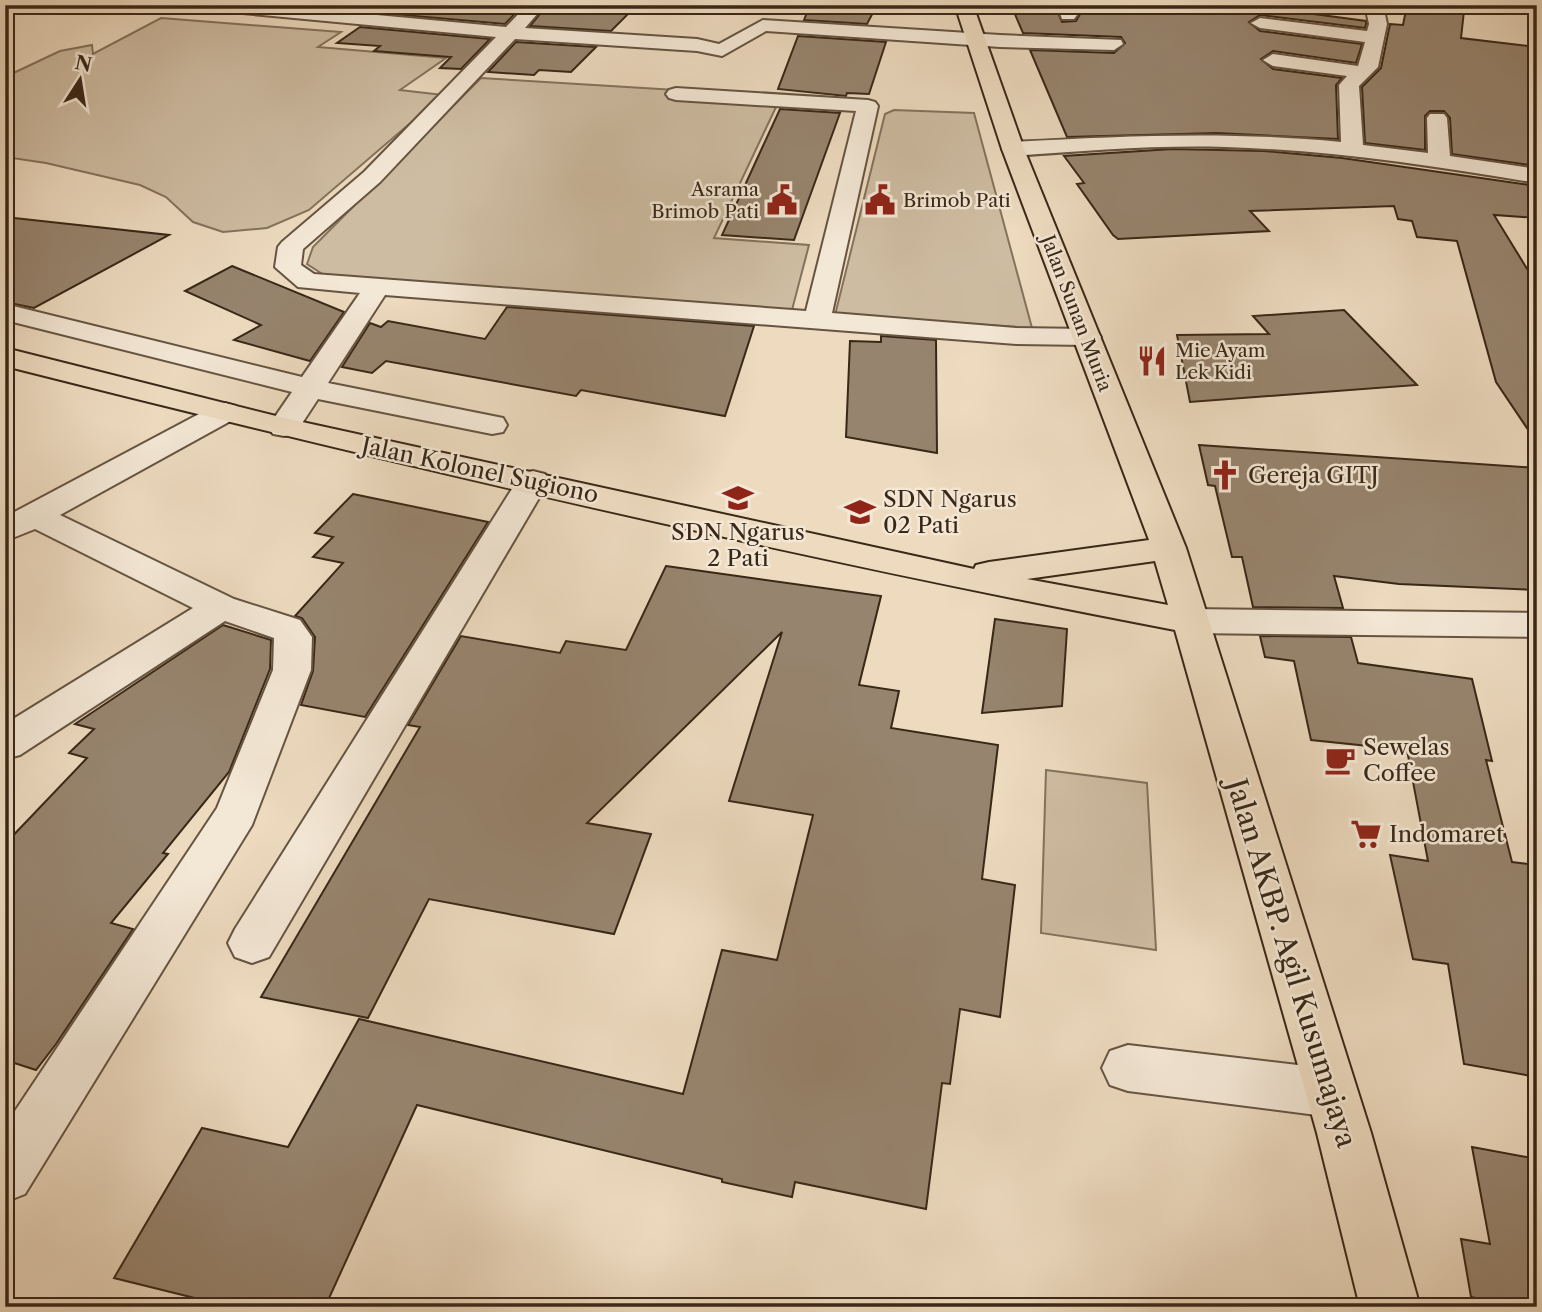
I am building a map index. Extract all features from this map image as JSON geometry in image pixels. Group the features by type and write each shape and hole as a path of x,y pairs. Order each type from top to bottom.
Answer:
{"main road":[{"name":"Jalan Sunan Muria","path":"964,5 1013,149 1169,548 1190,621"},
{"name":"Jalan Kolonel Sugiono","path":"5,357 284,427 956,577 1190,621"},
{"name":"Jalan Kolonel Sugiono","path":"956,577 1169,548"},
{"name":"Jalan AKBP. Agil Kusumajaya","path":"1190,621 1332,1093 1390,1307"}],"street":[{"path":"211,5 513,33 697,45 722,50"},
{"path":"537,5 372,177 291,247 288,267 307,281 1016,336 1087,337"},
{"path":"1352,150 1349,85 1368,66 1378,24 1374,5"},
{"path":"748,9 763,25"},
{"path":"1260,23 1375,38"},
{"path":"817,320 869,107 687,95 722,50 763,25 975,39 1114,44"},
{"path":"1273,60 1362,72"},
{"path":"1437,118 1439,160"},
{"path":"1013,149 1181,140 1352,150 1439,160 1537,176"},
{"path":"284,427 378,286"},
{"path":"5,312 310,388 492,425"},
{"path":"21,523 225,412"},
{"path":"252,943 533,481"},
{"path":"11,1156 237,813 292,670 293,636 286,629 220,607 21,523"},
{"path":"5,744 220,607"},
{"path":"1190,621 1537,625"},
{"path":"1128,1068 1332,1093"}],"shaded area":[{"path":"161,18 341,32 318,47 446,58 400,90 443,95 309,210 267,228 223,232 193,222 166,197 140,185 46,163 5,157 5,77 60,51 92,45 93,54"},
{"path":"481,78 676,90 777,105 714,238 809,245 792,310 324,275 307,264 313,247"},
{"path":"894,110 974,113 1032,328 835,315 885,114"},
{"path":"1046,770 1147,783 1156,950 1041,933"}],"building":[{"path":"391,5 523,5 505,24 380,13"},
{"path":"547,5 637,5 611,31 530,26"},
{"path":"810,5 877,5 867,24 804,20"},
{"path":"1011,5 1055,6 1062,22 1076,21 1080,14 1078,6 1246,5 1366,21 1366,24 1365,28 1260,15 1249,22 1260,31 1362,44 1356,63 1273,51 1261,59 1273,69 1342,78 1336,85 1338,139 1217,133 1067,137 1030,50 1114,53 1125,43 1121,37 1023,33"},
{"path":"1418,6 1464,11 1461,38 1537,47 1537,166 1452,154 1450,118 1444,111 1430,111 1425,116 1425,150 1365,143 1362,87 1381,68 1390,24 1403,25 1406,10 1417,11"},
{"path":"360,27 490,39 461,69 440,68 451,57 374,51 380,46 337,43"},
{"path":"798,36 886,42 869,94 847,93 846,96 778,89"},
{"path":"516,42 596,47 571,72 539,70 534,75 488,72"},
{"path":"780,109 840,113 794,240 722,235"},
{"path":"1172,149 1264,151 1342,158 1537,186 1537,218 1494,215 1537,285 1537,443 1496,382 1457,241 1417,237 1412,221 1398,219 1394,206 1250,211 1269,231 1118,239 1077,184 1084,183 1064,156"},
{"path":"5,217 169,235 34,308 5,302"},
{"path":"232,266 344,312 310,361 234,340 261,325 185,291"},
{"path":"507,307 754,326 725,416 581,390 576,396 386,361 372,373 342,367 370,323 381,327 388,321 485,339"},
{"path":"1344,310 1417,385 1190,402 1177,335 1269,334 1253,316"},
{"path":"881,336 936,340 937,453 846,437 850,341 881,342"},
{"path":"1199,445 1537,468 1537,590 1399,584 1334,576 1343,608 1253,607 1242,557 1232,557 1215,486 1208,485"},
{"path":"353,494 488,522 365,717 301,705 313,671 315,637 302,618 295,616 343,563 313,557 333,537 315,533"},
{"path":"666,566 881,596 859,685 899,691 891,728 998,745 982,879 1015,885 1000,1017 960,1009 950,1084 942,1083 926,1209 795,1182 792,1197 722,1182 722,1179 417,1105 325,1307 231,1307 114,1278 202,1128 288,1147 359,1019 683,1094 722,950 777,960 813,815 729,801 782,632 587,823 651,834 614,934 429,899 368,1018 261,997 420,727 408,725 461,636 560,653 566,641 626,650"},
{"path":"995,619 1067,629 1062,706 982,713"},
{"path":"223,625 271,640 270,669 229,772 163,853 168,854 111,923 133,929 36,1070 5,1060 5,844 87,758 69,753 94,729 75,724"},
{"path":"1260,636 1351,637 1358,663 1472,679 1492,761 1486,760 1512,862 1537,865 1537,1077 1464,1064 1448,964 1413,959 1390,855 1428,861 1407,750 1311,740 1294,661 1265,657"},
{"path":"1472,1147 1537,1159 1537,1307 1521,1307 1471,1297 1461,1239 1490,1244"}],"place":[{"name":"Asrama Brimob Pati","path":"782,200"},
{"name":"Brimob Pati","path":"880,200"},
{"name":"Mie Ayam Lek Kidi","path":"1152,361"},
{"name":"Gereja GITJ","path":"1225,475"},
{"name":"SDN Ngarus 2 Pati","path":"738,498"},
{"name":"SDN Ngarus 02 Pati","path":"860,512"},
{"name":"Sewelas Coffee","path":"1340,760"},
{"name":"Indomaret","path":"1366,834"}]}
